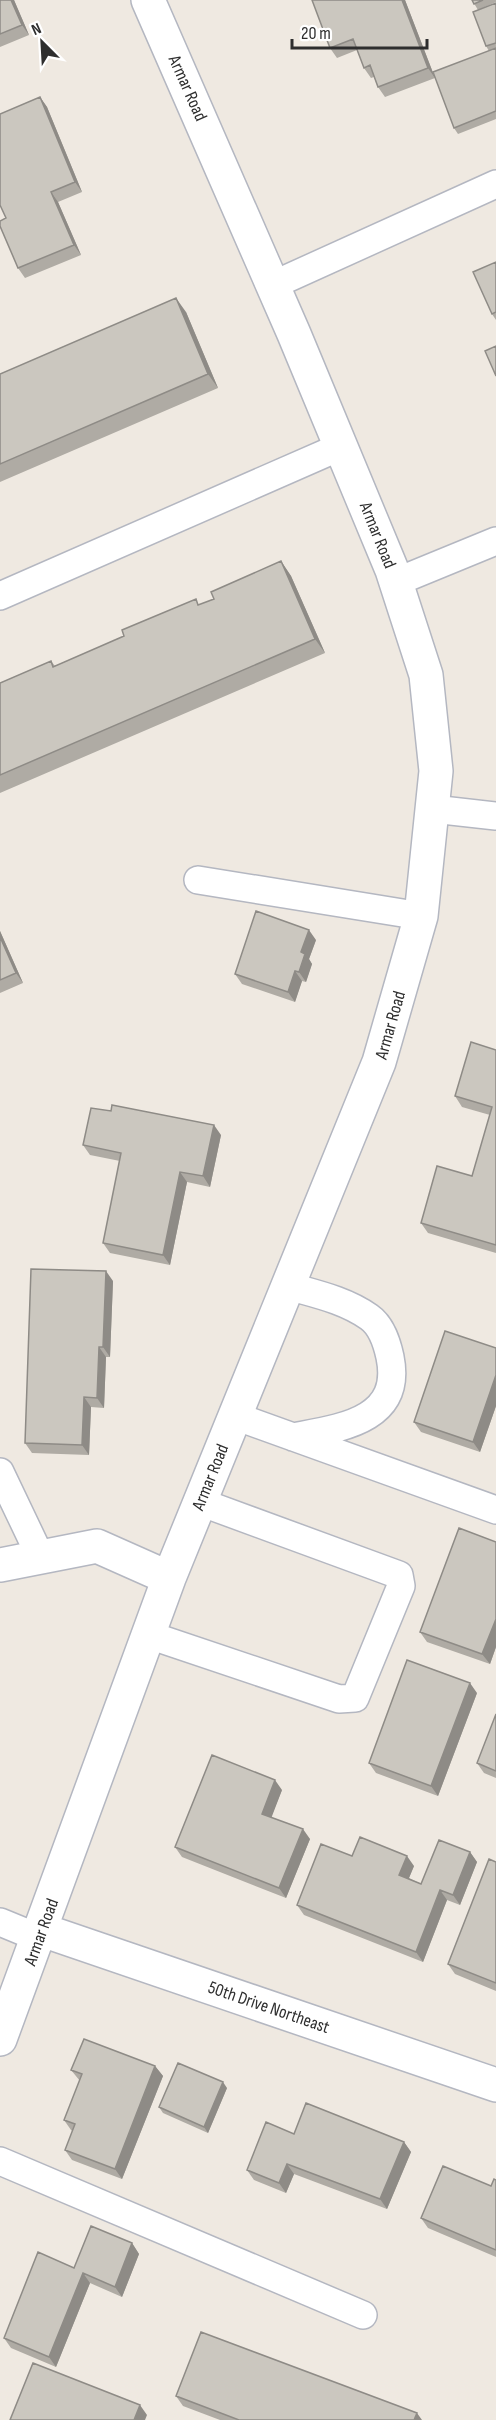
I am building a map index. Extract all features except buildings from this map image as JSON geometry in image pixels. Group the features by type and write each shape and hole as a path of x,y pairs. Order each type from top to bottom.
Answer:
{"street":[{"name":"Armar Road","path":"0,2039 169,1578 379,1062 421,916 436,771 426,675 396,582 273,285 148,0"},
{"path":"0,1565 97,1546 169,1578"},
{"name":"50th Drive Northeast","path":"40,1934 496,2085"}],"lane":[{"path":"273,285 496,184"},
{"path":"0,596 342,447"},
{"path":"396,582 496,541"},
{"path":"433,809 496,816"},
{"path":"198,880 421,916"},
{"path":"288,1286 340,1301 371,1318 383,1333 393,1374 389,1395 367,1416 343,1428 293,1437"},
{"path":"235,1416 496,1510"},
{"path":"0,1472 40,1556"},
{"path":"149,1635 339,1699 355,1698 401,1586 399,1575 200,1502"},
{"path":"0,1922 40,1934"},
{"path":"0,2161 363,2315"}]}
